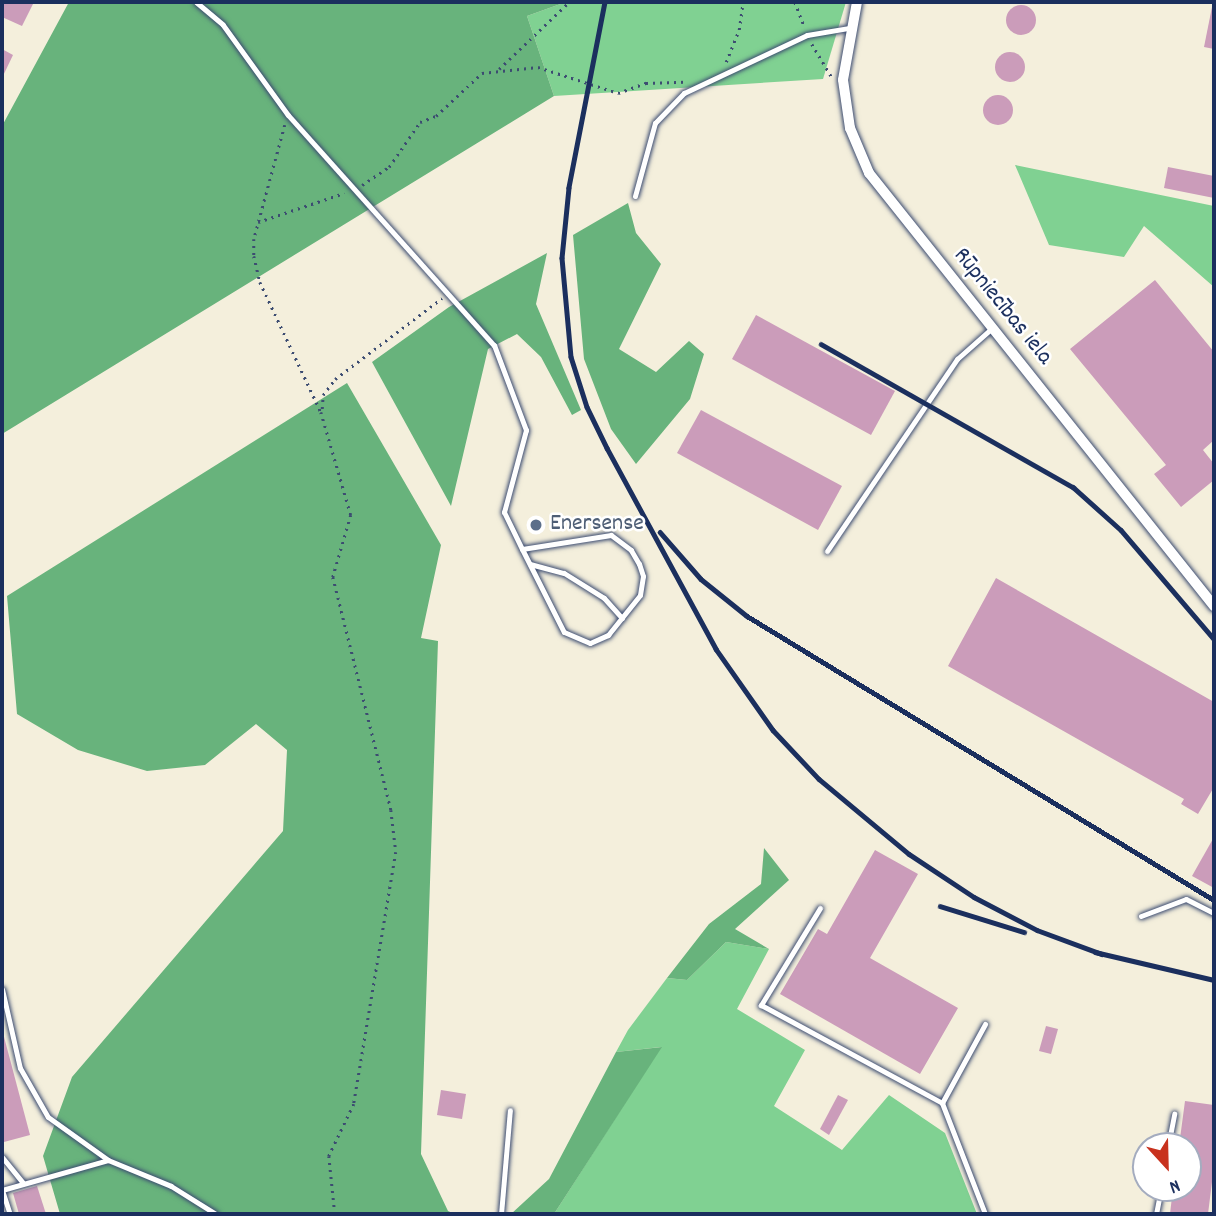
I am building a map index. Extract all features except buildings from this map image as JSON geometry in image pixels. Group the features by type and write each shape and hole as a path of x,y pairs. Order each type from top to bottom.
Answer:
{"street":[{"name":"Rūpniecības iela","path":"857,2 849,28 843,80 850,128 869,173 1214,606"}],"lane":[{"path":"196,2 223,25 288,115 494,345 526,430 504,512 522,549 564,632 590,643 608,635 640,595 643,576 631,550 620,539 611,536 522,549"},
{"path":"635,196 655,123 694,88 807,35 849,28"},
{"path":"827,551 957,359 992,328"},
{"path":"530,564 564,573 604,598 622,618"},
{"path":"1141,916 1186,899 1214,913"},
{"path":"820,908 761,1005 942,1103 985,1214"},
{"path":"2,989 20,1068 48,1117 108,1160 171,1186 216,1214"},
{"path":"942,1103 985,1024"},
{"path":"501,1214 510,1110"},
{"path":"1171,1132 1174,1114"},
{"path":"2,1157 23,1183"},
{"path":"10,1214 2,1190 108,1160"}],"path":[{"path":"498,70 569,2"},
{"path":"721,74 739,30 743,2"},
{"path":"795,2 807,35 830,79 843,80"},
{"path":"258,222 355,190 389,167 420,122 436,116 474,78 498,70 538,67 606,93 655,81 690,81 694,88"},
{"path":"288,115 258,222 254,256 260,282 321,412 351,515 333,577 391,810 396,852 354,1104 329,1156 335,1214"},
{"path":"321,412 323,395 335,379 448,294"}],"green space":[{"path":"69,2 566,2 527,16 554,96 2,434 2,126"},
{"path":"566,2 846,2 823,79 554,96 527,16"},
{"path":"1015,165 1214,206 1214,287 1144,226 1124,257 1049,245"},
{"path":"628,203 636,233 661,264 619,349 656,372 689,341 704,354 690,399 636,464 611,429 584,359 573,235"},
{"path":"547,253 536,304 581,410 572,415 541,357 517,334 488,349 451,506 372,362 449,307"},
{"path":"347,383 441,545 421,638 438,641 421,1154 448,1211 455,1214 60,1214 43,1156 72,1077 283,831 287,750 256,724 205,765 147,771 78,750 17,714 7,596"},
{"path":"764,848 789,880 735,929 769,949 726,942 687,980 667,978 709,924 761,884"},
{"path":"726,942 769,949 737,1009 805,1050 774,1106 842,1150 889,1095 945,1133 977,1214 554,1214 661,1047 616,1052 628,1030 667,978 687,980"},
{"path":"662,1047 554,1214 511,1214 549,1179 616,1052"}],"railway":[{"path":"605,2 569,188 562,258 571,357 587,407 607,448 716,649 773,730 819,779 909,854 974,897 1037,930 1102,954"},
{"path":"821,344 1073,487 1121,530 1214,639"},
{"path":"660,532 701,579 747,616 1214,900"},
{"path":"940,906 1024,932"},
{"path":"1095,952 1214,980"}],"place":[{"name":"Enersense","path":"536,525"}]}
